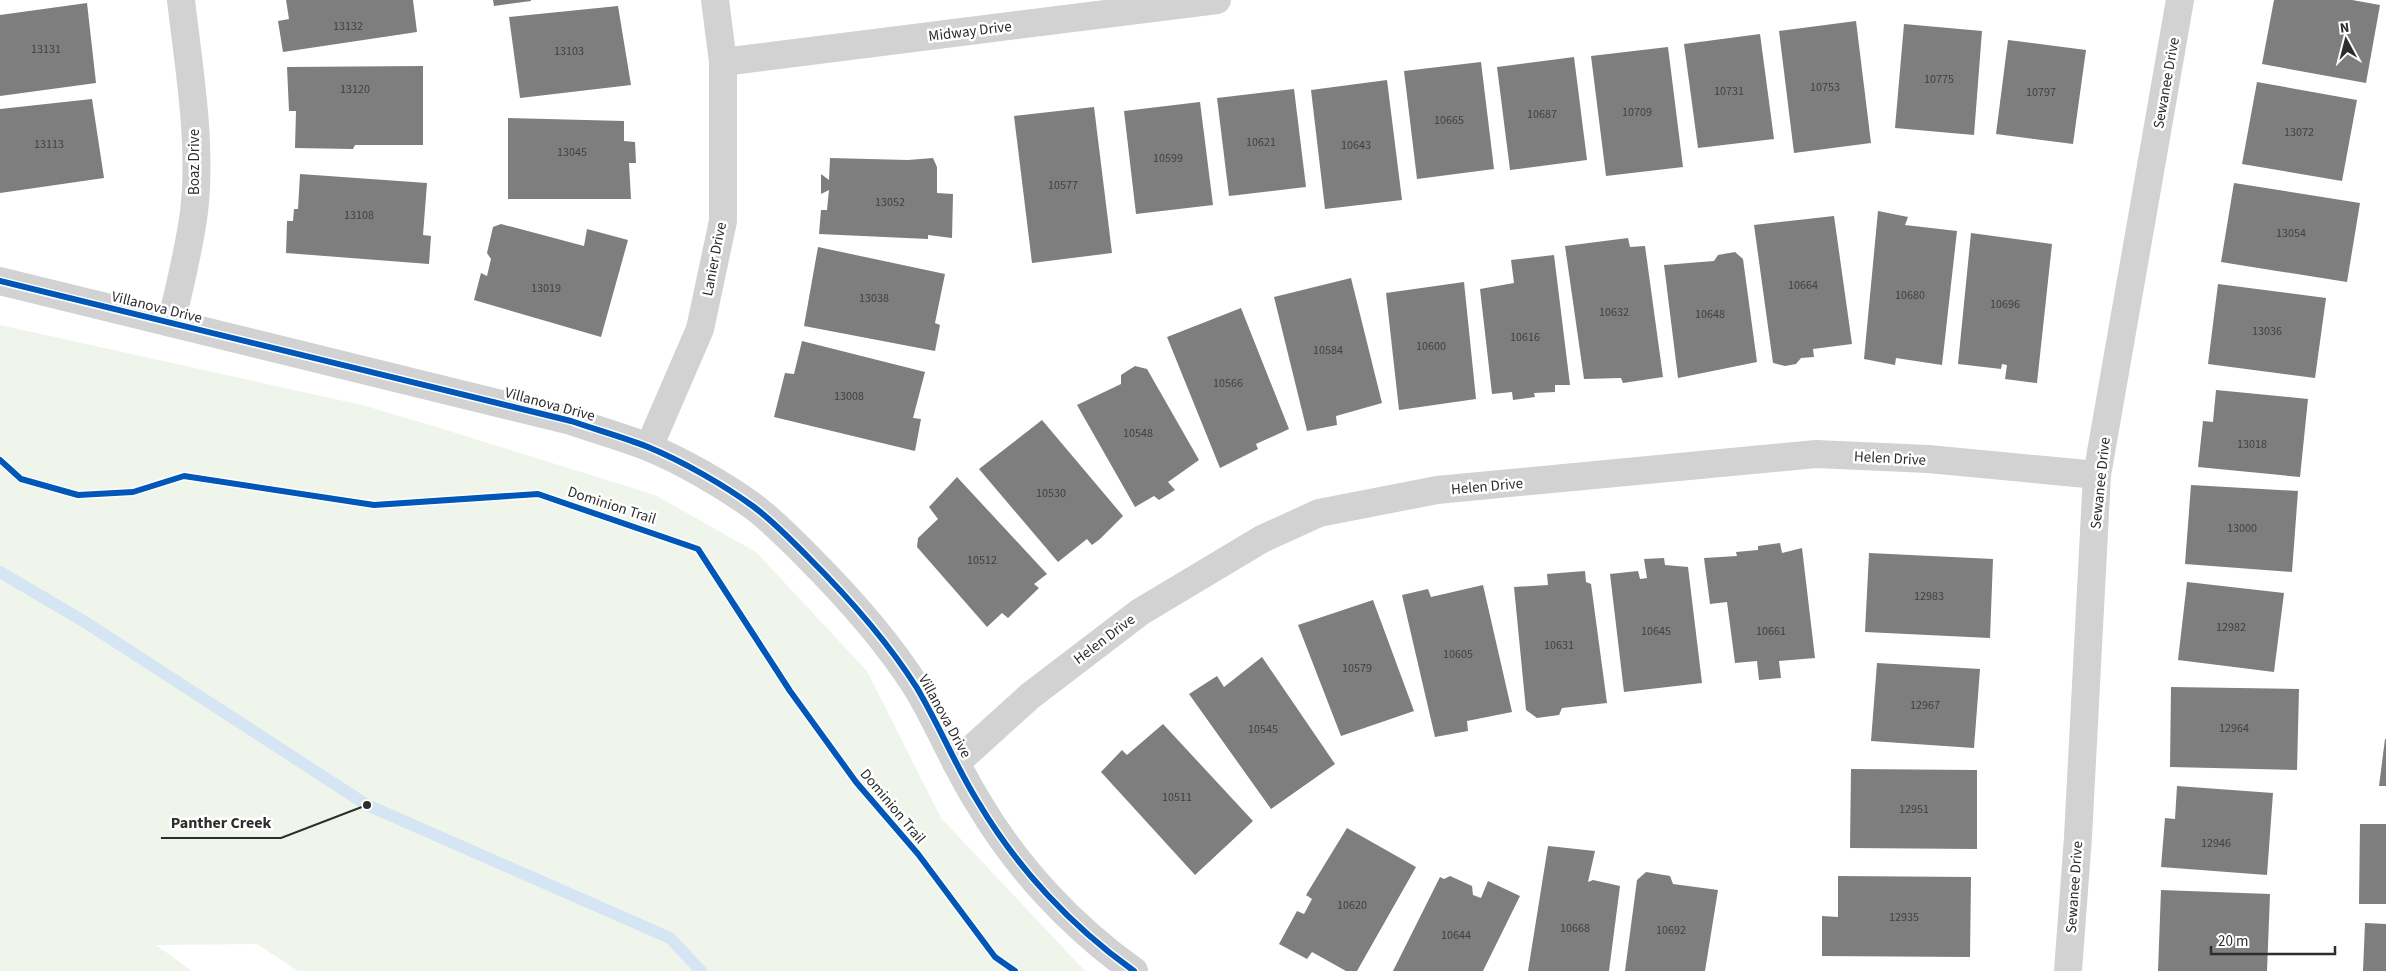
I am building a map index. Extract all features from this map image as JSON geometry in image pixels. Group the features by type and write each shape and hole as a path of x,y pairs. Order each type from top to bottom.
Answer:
{"street":[{"name":"Boaz Drive","path":"171,323 185,268 194,210 196,149 194,103 181,0"},
{"name":"Lanier Drive","path":"648,447 700,329 723,221 723,62 715,0"},
{"name":"Midway Drive","path":"723,62 1217,0"},
{"name":"Sewanee Drive","path":"2068,971 2078,837 2097,475 2180,0"},
{"name":"Villanova Drive","path":"0,281 571,421 648,447 754,507 846,595 903,666 933,717 978,803 1022,865 1077,924 1134,971"},
{"name":"Helen Drive","path":"956,762 1030,696 1140,612 1262,539 1319,513 1437,490 1816,454 1928,459 2097,475"}],"shaded area":[{"path":"0,325 362,405 430,425 655,495 756,552 867,671 941,818 1085,971 298,971 257,944 156,945 192,971 0,971"}],"building":[{"path":"286,0 413,0 417,32 283,52 278,21 289,19"},
{"path":"493,0 531,0 531,1 494,6"},
{"path":"2274,0 2352,0 2380,5 2366,83 2262,64"},
{"path":"87,3 96,83 0,96 0,15"},
{"path":"618,6 631,85 520,98 509,17"},
{"path":"1856,21 1871,143 1794,153 1779,31"},
{"path":"1904,24 1982,31 1974,135 1895,128"},
{"path":"1760,34 1774,139 1698,148 1684,44"},
{"path":"2008,40 2086,50 2073,144 1996,134"},
{"path":"1668,47 1683,167 1606,176 1591,56"},
{"path":"1574,57 1587,160 1510,170 1497,67"},
{"path":"1481,62 1494,169 1417,179 1404,71"},
{"path":"423,66 423,145 355,145 353,149 295,148 296,111 289,111 287,67"},
{"path":"1387,80 1402,200 1325,209 1311,90"},
{"path":"2257,82 2357,100 2342,181 2242,164"},
{"path":"1294,89 1306,187 1229,196 1217,98"},
{"path":"92,99 104,178 0,193 0,109"},
{"path":"1200,102 1213,205 1136,214 1124,111"},
{"path":"1094,107 1112,253 1032,263 1014,116"},
{"path":"508,118 624,121 624,141 635,142 636,163 629,163 631,199 508,199"},
{"path":"830,158 908,160 933,158 937,167 937,193 953,194 952,238 928,235 928,239 819,234 821,210 827,210 829,190 821,194 821,174 829,180"},
{"path":"300,174 427,183 423,235 431,236 429,264 286,253 287,221 293,221 294,209 298,209"},
{"path":"2234,183 2360,203 2347,282 2221,262"},
{"path":"1878,211 1908,217 1905,225 1957,231 1942,365 1896,358 1895,365 1864,359"},
{"path":"1834,216 1852,344 1813,349 1814,357 1801,358 1796,364 1785,366 1773,363 1754,225"},
{"path":"501,224 584,246 587,229 628,240 601,337 474,300 481,273 487,276 491,259 487,253 493,227"},
{"path":"1971,233 2052,244 2037,383 2005,379 2007,365 2002,364 2001,369 1958,364"},
{"path":"1628,238 1630,247 1645,246 1663,377 1623,383 1621,378 1584,379 1565,246"},
{"path":"818,247 945,274 935,323 940,325 935,351 804,326"},
{"path":"1735,252 1743,259 1757,362 1678,378 1664,265 1714,261 1718,255"},
{"path":"1554,255 1570,385 1555,385 1555,392 1534,393 1535,397 1513,400 1512,392 1492,394 1480,289 1514,283 1511,260"},
{"path":"1351,278 1382,403 1336,416 1337,425 1307,431 1274,297"},
{"path":"1464,282 1476,399 1399,410 1386,293"},
{"path":"2218,284 2326,298 2315,378 2208,364"},
{"path":"1241,308 1289,429 1256,444 1258,449 1220,468 1167,337"},
{"path":"802,341 925,372 913,418 921,419 915,451 774,417 785,373 794,374"},
{"path":"1135,366 1147,369 1199,460 1168,482 1175,490 1159,500 1154,496 1135,507 1077,405 1121,384 1121,375"},
{"path":"2216,390 2308,399 2300,477 2198,467 2203,421 2213,422"},
{"path":"1042,420 1123,516 1092,545 1087,539 1058,562 979,469"},
{"path":"957,477 1047,574 1034,584 1039,588 1008,618 1002,613 987,627 917,547 918,538 938,519 929,507"},
{"path":"2191,485 2298,491 2292,572 2185,564"},
{"path":"1780,543 1782,553 1802,548 1815,658 1779,661 1781,678 1759,680 1757,661 1735,663 1727,602 1710,604 1704,558 1737,556 1736,552 1758,550 1758,546"},
{"path":"1869,553 1993,559 1990,638 1865,632"},
{"path":"1664,558 1665,565 1688,567 1702,683 1624,692 1610,574 1638,571 1640,579 1647,578 1644,559"},
{"path":"1585,571 1586,582 1591,584 1607,703 1562,708 1559,715 1537,718 1526,710 1514,587 1548,585 1547,574"},
{"path":"2187,582 2284,593 2274,672 2178,660"},
{"path":"1483,585 1512,712 1467,721 1468,731 1435,737 1402,595 1428,589 1431,597"},
{"path":"1373,600 1414,711 1341,736 1298,625"},
{"path":"1262,657 1335,764 1271,809 1189,694 1217,676 1224,687"},
{"path":"1877,663 1980,669 1974,748 1871,741"},
{"path":"2171,687 2299,689 2297,770 2170,767"},
{"path":"1163,724 1253,821 1195,875 1101,772 1122,750 1127,755"},
{"path":"2385,739 2386,786 2379,786"},
{"path":"1851,769 1977,770 1977,849 1850,848"},
{"path":"2177,786 2273,793 2267,875 2161,867 2165,818 2175,819"},
{"path":"2360,824 2386,824 2386,904 2359,904"},
{"path":"1347,828 1416,867 1357,971 1346,971 1312,952 1307,959 1279,944 1297,911 1304,914 1312,899 1306,895"},
{"path":"1548,846 1595,851 1588,882 1593,880 1620,886 1609,971 1528,971"},
{"path":"1646,872 1670,876 1673,884 1718,890 1705,971 1625,971 1637,880"},
{"path":"1450,876 1472,886 1473,895 1481,898 1488,881 1520,896 1483,971 1393,971 1440,877 1444,879"},
{"path":"1838,876 1971,877 1970,957 1822,956 1822,916 1838,917"},
{"path":"2161,890 2270,894 2267,971 2158,971"},
{"path":"2365,923 2386,924 2386,971 2363,971"}],"waterway":[{"path":"0,572 85,622 367,805 670,938 701,971"}],"cycle path":[{"path":"0,281 571,421 648,447 689,466 716,482 754,507 775,525 823,572 866,619 893,652 917,688 970,788 1010,850 1047,895 1068,916 1111,954 1134,971"},
{"name":"Dominion Trail","path":"0,460 21,479 78,495 133,492 184,476 374,505 538,494 698,549 790,691 856,782 918,854 995,957 1015,971"}],"place":[{"name":"Panther Creek","path":"367,805"}]}
